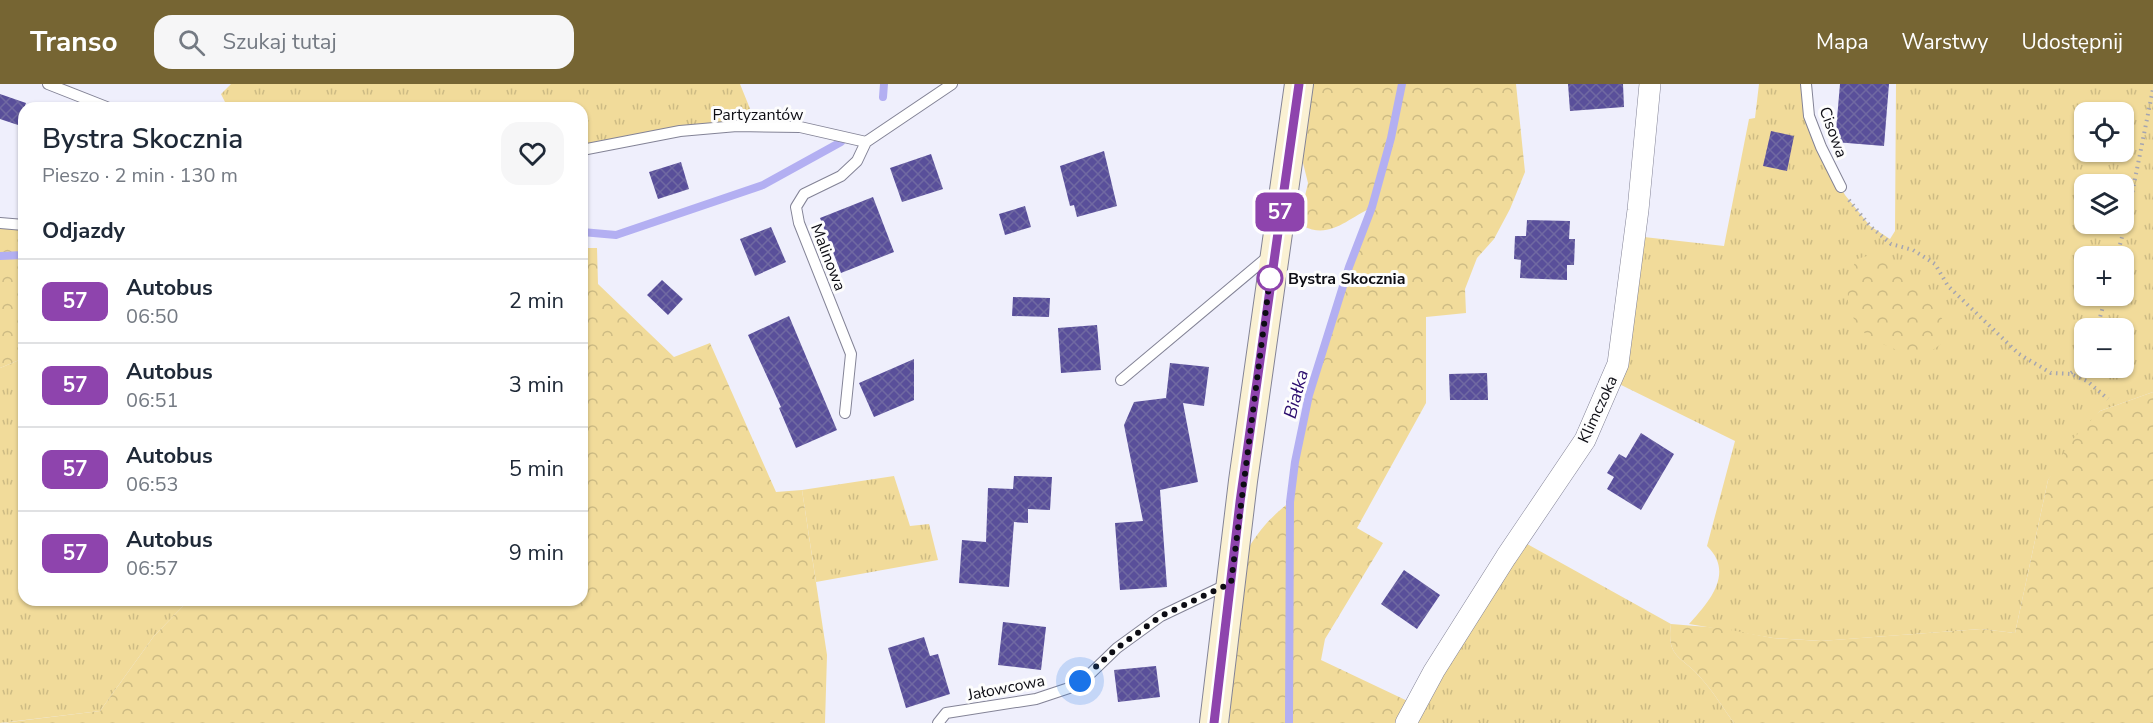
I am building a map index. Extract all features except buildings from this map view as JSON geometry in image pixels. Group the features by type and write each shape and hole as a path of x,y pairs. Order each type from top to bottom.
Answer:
{"street":[{"path":"1214,723 1299,84"},
{"name":"Klimczoka","path":"1406,723 1434,671 1494,576 1585,440 1618,364 1638,210 1650,84"}],"lane":[{"path":"48,84 94,102"},
{"path":"866,142 952,84"},
{"name":"Cisowa","path":"1806,84 1809,116 1841,187"},
{"name":"Partyzantów","path":"588,149 680,131 737,126 800,127 866,142"},
{"name":"Malinowa","path":"845,413 850,354 799,223 796,207 804,195 841,176 857,161 866,142"},
{"path":"0,223 18,224"},
{"path":"1121,380 1275,251"},
{"name":"Jałowcowa","path":"938,723 946,713 1036,699 1069,688 1090,674 1117,648 1161,616 1231,583"}],"path":[{"path":"2120,246 2133,193 2153,89"},
{"path":"1841,187 1870,226 1891,244 1912,250 1935,264 1948,286 2019,354 2051,373 2071,374 2087,381 2108,399"}],"green space":[{"path":"231,84 740,84 757,126 737,126 588,149 588,102 225,102 221,94"},
{"path":"1299,84 1516,84 1525,172 1510,209 1494,239 1477,258 1465,289 1466,313 1426,317 1426,403 1357,528 1383,543 1325,639 1321,660 1416,705 1406,723 1229,723 1245,554 1264,526 1290,502 1295,462 1309,395 1349,267 1371,208 1330,229 1313,230 1303,226 1302,209 1308,183 1302,159"},
{"path":"1759,84 1806,84 1823,154 1845,195 1870,226 1890,239 1895,231 1896,84 2153,84 2153,392 2100,411 2048,480 2015,633 1981,629 1821,641 1773,638 1689,624 1711,597 1719,577 1719,566 1707,546 1735,441 1611,380 1635,236 1724,246 1749,119 1755,118"},
{"path":"0,220 18,221 18,360 0,368"},
{"path":"588,248 597,248 598,284 674,357 710,343 776,492 802,490 827,655 825,723 2,723 100,711 154,636 183,606 588,606"},
{"path":"1867,256 1879,259 1891,266 1922,294 1948,326 1941,344 1927,354 1906,354 1869,338 1855,322 1848,303 1847,278 1857,259"},
{"path":"18,360 18,606 183,606 154,636 100,711 0,723 0,368"},
{"path":"2153,392 2153,723 1734,723 1705,682 1673,650 1670,635 1671,624 1720,628 1773,638 1820,641 1981,629 2015,633 2048,480 2070,442 2100,411"},
{"path":"894,476 910,526 929,524 938,560 816,582 802,490"},
{"path":"1518,539 1671,624 1670,635 1673,650 1705,682 1734,723 1406,723"}],"waterway":[{"path":"883,97 884,84"},
{"name":"Białka","path":"1289,723 1290,502 1295,462 1309,395 1349,267 1372,207 1391,138 1402,84"},
{"path":"588,233 616,235 763,185 841,142"},
{"path":"0,256 18,255"}],"bus line":[{"name":"57","path":"1214,723 1234,546 1299,84"}],"place":[{"name":"Bystra Skocznia","path":"1270,278"}],"route":[{"path":"1080,681 1117,648 1161,616 1231,583 1270,278"}]}
